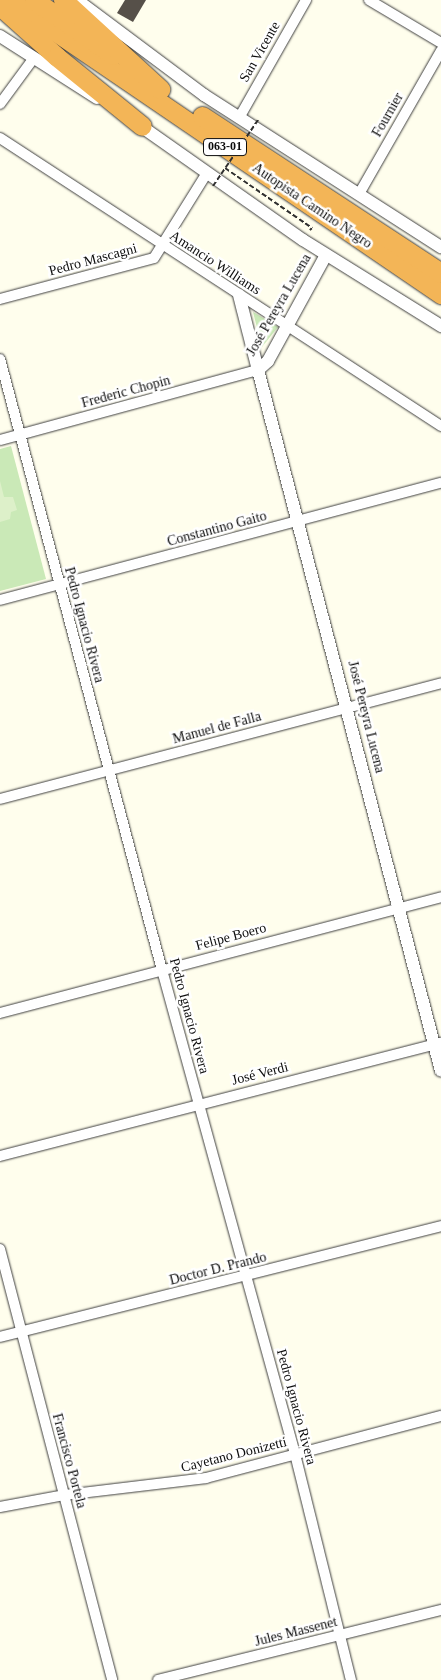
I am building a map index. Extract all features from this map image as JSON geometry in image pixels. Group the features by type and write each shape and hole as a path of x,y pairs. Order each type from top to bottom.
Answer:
{"highway":[{"name":"Autopista Camino Negro","path":"9,0 441,294"},
{"name":"Autopista Camino Negro","path":"34,0 160,88 441,273"},
{"path":"63,0 160,88"},
{"path":"0,6 57,58 142,126"}],"street":[{"path":"78,0 239,118 441,247"},
{"name":"San Vicente","path":"239,118 306,0"},
{"path":"369,0 441,43"},
{"path":"0,36 33,59 142,126 326,255 441,326"},
{"name":"Fournier","path":"359,194 441,51"},
{"path":"0,104 33,59"},
{"name":"Amancio Williams","path":"0,138 441,426"},
{"name":"Pedro Mascagni","path":"0,299 154,258 164,246 207,172"},
{"name":"José Pereyra Lucena","path":"258,370 268,361 326,255"},
{"name":"José Pereyra Lucena","path":"239,295 300,521 398,908 437,1044 441,1071"},
{"name":"Pedro Ignacio Rivera","path":"0,359 198,1104 295,1454 351,1680"},
{"name":"Frederic Chopin","path":"0,440 258,370"},
{"name":"Constantino Gaito","path":"0,600 441,483"},
{"name":"Manuel de Falla","path":"0,799 441,683"},
{"name":"Felipe Boero","path":"0,1013 441,897"},
{"name":"José Verdi","path":"0,1156 437,1044"},
{"name":"Doctor D. Prando","path":"0,1337 246,1277 441,1226"},
{"name":"Francisco Portela","path":"0,1249 112,1680"},
{"name":"Cayetano Donizetti","path":"0,1507 64,1495 180,1483 441,1416"},
{"name":"Jules Massenet","path":"158,1680 441,1610"}],"path":[{"path":"212,186 258,120"},
{"path":"225,168 289,212"}],"green space":[{"path":"253,312 278,327 262,347"},
{"path":"11,446 46,579 0,591 0,449"},
{"path":"0,481 4,497 13,497 17,510 11,512 10,519 0,522"}],"building":[{"path":"125,0 146,0 133,22 117,13"}]}
